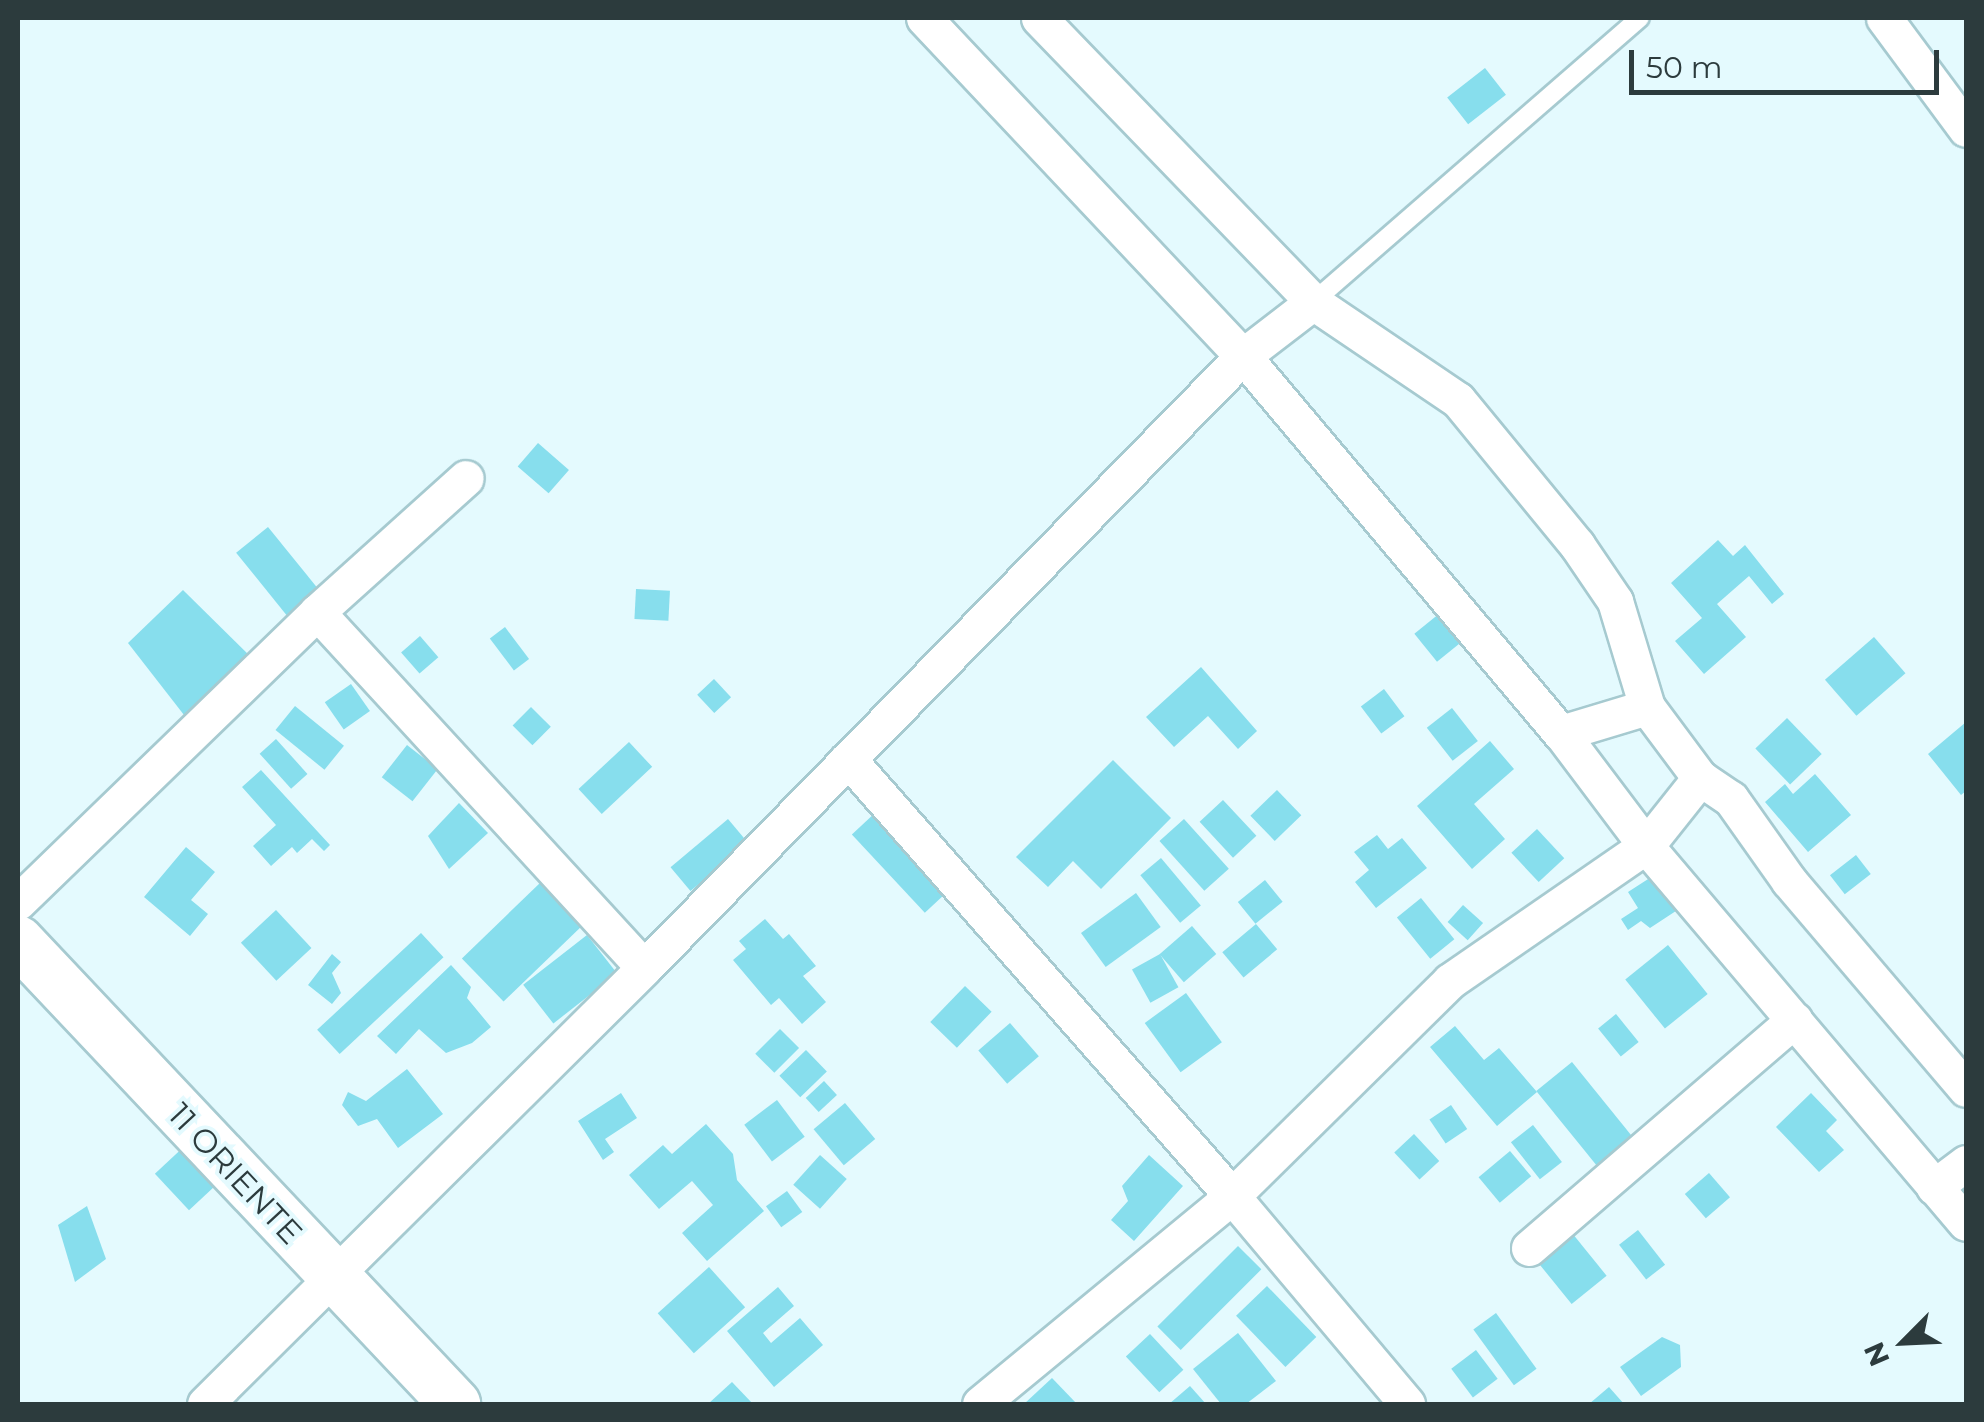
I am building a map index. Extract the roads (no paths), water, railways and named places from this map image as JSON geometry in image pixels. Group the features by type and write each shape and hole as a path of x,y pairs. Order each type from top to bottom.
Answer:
{"street":[{"path":"924,18 1243,356 1561,734 1646,846 1966,1224"},
{"path":"1039,18 1313,302 1458,400 1577,545 1614,601 1646,706 1700,778 1730,799 1789,881 1966,1089"},
{"path":"1884,18 1966,129"},
{"path":"205,1404 644,968 1243,356 1313,302"},
{"path":"18,902 317,612 466,478"},
{"path":"317,612 644,968"},
{"path":"1561,734 1646,706"},
{"path":"848,759 1232,1196 1406,1404"},
{"path":"980,1404 1232,1196 1450,981 1646,846 1700,778"},
{"name":"11 ORIENTE","path":"18,941 455,1404"},
{"path":"1529,1248 1794,1020"},
{"path":"1934,1187 1966,1162"}],"lane":[{"path":"1313,302 1640,18"}]}
